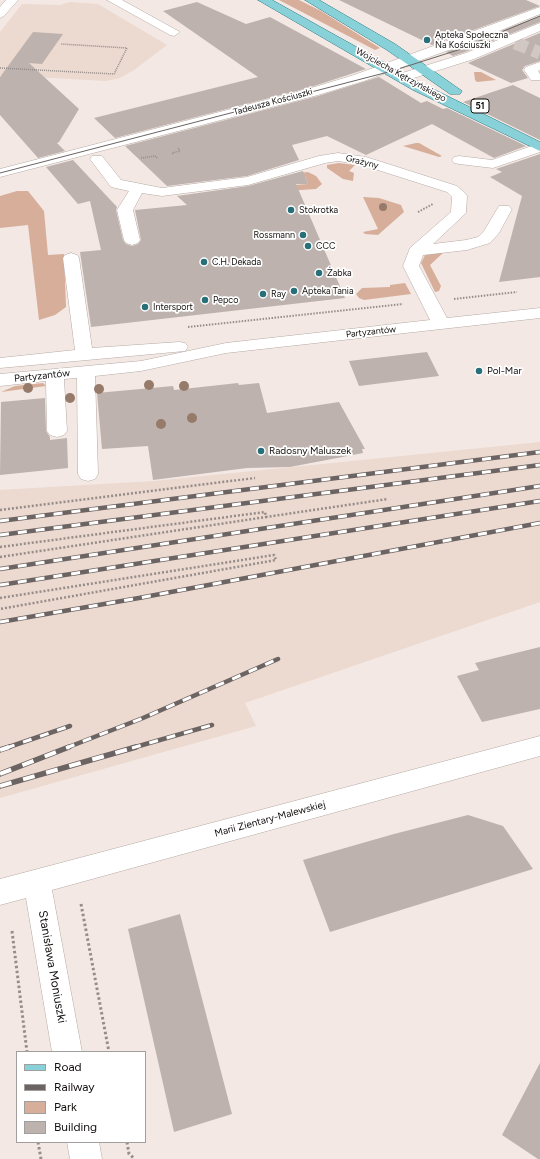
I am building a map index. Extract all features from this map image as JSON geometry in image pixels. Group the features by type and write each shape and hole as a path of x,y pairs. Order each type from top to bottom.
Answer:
{"main road":[{"name":"Wojciecha Kętrzyńskiego","path":"264,0 427,91 540,147"},
{"name":"Wojciecha Kętrzyńskiego","path":"311,0 384,43 423,71 480,105 540,136"}],"street":[{"path":"0,14 12,0"},
{"path":"113,0 174,32"},
{"path":"535,0 540,2"},
{"name":"Tadeusza Kościuszki","path":"0,173 313,92 386,68 483,33 540,10"},
{"name":"Tadeusza Kościuszki","path":"0,184 423,71 512,42 540,27"},
{"path":"459,160 493,164 540,147"},
{"name":"Grażyny","path":"97,159 116,184 162,192 248,181 324,159 338,156 352,157 452,189 460,196 458,212 416,251"},
{"path":"132,240 125,210 138,187"},
{"path":"440,324 411,266 416,251 467,245 484,240 491,233 504,209"},
{"path":"71,258 85,363 88,474"},
{"name":"Partyzantów","path":"516,315 540,306"},
{"name":"Partyzantów","path":"0,363 85,363 141,366 226,348 540,313"},
{"name":"Partyzantów","path":"0,380 56,374 85,363"},
{"path":"56,374 57,431"},
{"name":"Marii Zientary-Malewskiej","path":"0,892 540,746"},
{"name":"Stanisława Moniuszki","path":"37,882 67,1051"},
{"path":"83,1143 86,1159"}],"path":[{"path":"0,68 114,74 127,48 61,44"},
{"path":"173,154 172,153 180,149"},
{"path":"150,157 155,156 157,158"},
{"path":"418,212 435,203"},
{"path":"454,299 519,292"},
{"path":"181,328 408,304"},
{"path":"0,510 255,478"},
{"path":"0,557 388,499"},
{"path":"0,547 265,512 266,517"},
{"path":"0,598 274,555 276,560 0,609"},
{"path":"81,904 109,1051"},
{"path":"12,931 27,1051"},
{"path":"38,1143 40,1159"},
{"path":"127,1143 129,1154 135,1159"}],"shaded area":[{"path":"70,2 98,4 167,45 134,70 120,78 106,81 0,75 0,32 22,4 60,5"},
{"path":"540,442 540,602 245,703 256,726 0,798 0,490 154,481"}],"green space":[{"path":"279,0 299,0 321,11 380,48 375,50"},
{"path":"474,72 481,72 496,80 477,82 475,80"},
{"path":"419,143 442,156 439,157 403,146"},
{"path":"339,163 355,165 349,171 354,173 353,181 343,179 327,168 327,165"},
{"path":"308,172 316,176 322,184 316,189 285,191 294,185 308,184 305,176 298,177 300,173"},
{"path":"17,191 28,191 44,211 48,255 64,254 66,307 55,315 39,320 28,225 0,228 0,196"},
{"path":"363,197 379,198 401,205 404,212 378,235 365,234 363,232 378,229"},
{"path":"444,252 430,265 441,286 439,291 435,292 421,263 425,255"},
{"path":"405,283 411,294 364,300 359,298 356,294 362,288 390,287 390,285"},
{"path":"43,383 46,386 1,392 15,386"}],"building":[{"path":"339,0 526,0 540,6 432,45"},
{"path":"197,2 246,24 270,17 366,69 308,88 115,138 94,118 258,77 163,11"},
{"path":"540,16 540,22 465,52 453,56 446,52"},
{"path":"33,32 63,34 42,64 29,63 79,109 57,143 65,151 38,158 0,115 0,77"},
{"path":"540,33 540,61 525,66 522,70 528,78 511,83 468,63"},
{"path":"379,77 421,103 427,101 443,109 447,108 526,146 494,158 432,124 366,155 327,136 292,145 299,160 247,176 167,186 125,146 318,96"},
{"path":"513,85 540,98 540,140 463,102"},
{"path":"540,154 540,277 499,282 522,196 490,177 502,172 496,169"},
{"name":"C.H. Dekada","path":"73,160 117,207 116,210 123,240 126,244 132,246 138,244 141,240 135,210 187,205 177,196 248,186 303,171 308,184 296,184 345,298 91,327 80,252 101,250 90,201 78,204 46,167"},
{"path":"427,352 439,376 359,386 349,361"},
{"path":"238,383 239,385 259,383 267,413 339,402 365,449 362,449 363,453 290,467 247,468 153,480 148,446 102,449 97,393 173,386 174,390"},
{"path":"45,398 46,431 50,437 50,440 67,438 68,468 0,475 1,402"},
{"path":"540,647 540,709 482,722 457,676 479,670 475,663"},
{"path":"468,815 503,826 533,869 330,932 303,860"},
{"path":"180,914 232,1114 174,1132 128,929"},
{"path":"540,1063 540,1159 538,1159 502,1135"}],"tunnel":[{"path":"515,43 540,53"}],"tram line":[{"path":"0,173 392,71 458,50 540,16"}],"railway":[{"path":"0,521 540,452"},
{"path":"0,535 540,465"},
{"path":"0,569 540,486"},
{"path":"0,585 540,501"},
{"path":"0,622 139,598 540,523"},
{"path":"66,748 143,718 278,659"},
{"path":"132,748 212,725"},
{"path":"6,748 70,726"},
{"path":"0,774 69,747"},
{"path":"0,786 136,747"},
{"path":"0,750 6,748"}],"place":[{"name":"Apteka Społeczna Na Kościuszki","path":"427,40"},
{"name":"Stokrotka","path":"291,210"},
{"name":"Rossmann","path":"303,235"},
{"name":"CCC","path":"308,246"},
{"name":"C.H. Dekada","path":"204,262"},
{"name":"Żabka","path":"319,273"},
{"name":"Apteka Tania","path":"294,291"},
{"name":"Ray","path":"263,294"},
{"name":"Pepco","path":"205,300"},
{"name":"Intersport","path":"145,307"},
{"name":"Pol-Mar","path":"479,371"},
{"name":"Radosny Maluszek","path":"261,451"}]}
